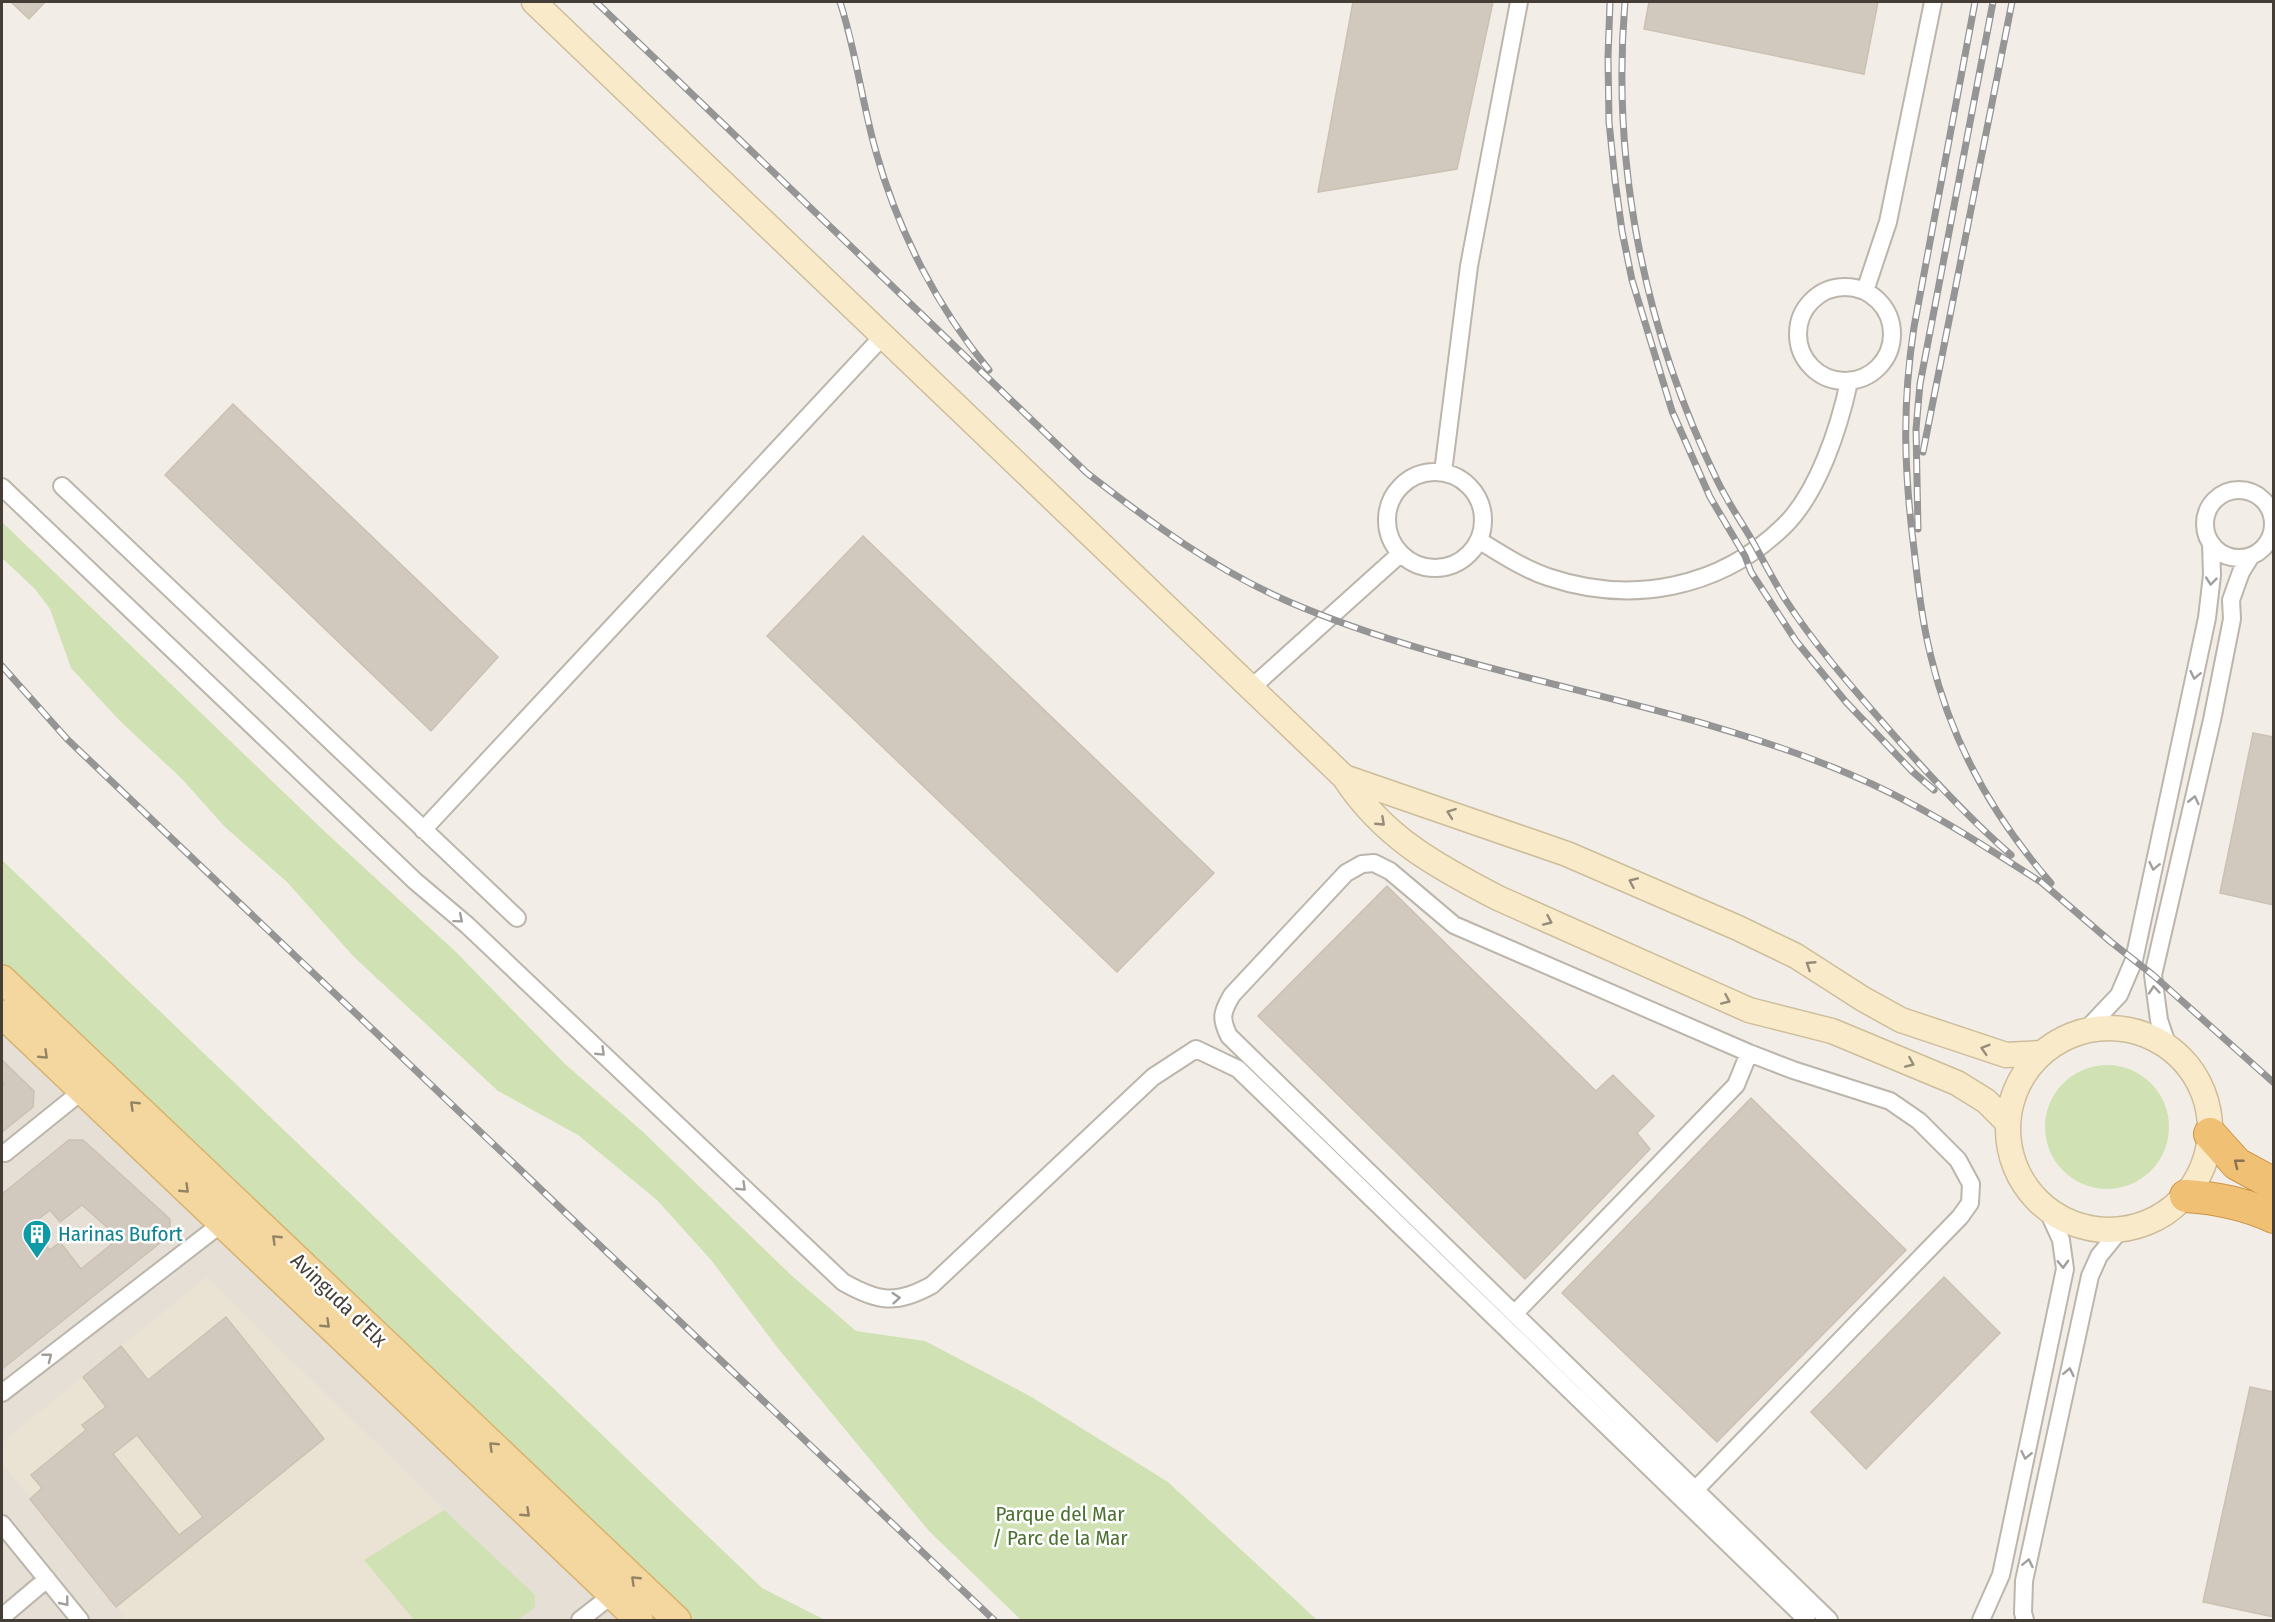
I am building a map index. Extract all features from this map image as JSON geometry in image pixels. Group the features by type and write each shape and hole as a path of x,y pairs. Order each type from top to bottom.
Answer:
{"highway":[{"path":"2210,1134 2270,1199"},
{"path":"2186,1196 2230,1202 2270,1199"}],"main road":[{"name":"Avinguda d'Elx","path":"2,979 677,1620"},
{"name":"Avinguda d'Elx","path":"2,1014 639,1620"}],"street":[{"path":"534,2 884,334 1250,689 1344,777 1358,799 1379,822 1420,854 1498,898 1749,1010 1832,1031 1957,1083 1986,1101 2008,1123"},
{"path":"1443,472 1468,266 1519,2"},
{"path":"1864,291 1888,222 1933,2"},
{"path":"1849,287 1864,291 1874,297 1888,315 1892,330 1891,346 1885,361 1863,379 1849,382 1833,381 1819,374 1807,364 1800,350 1797,334 1800,318 1807,305 1819,294 1834,288 1849,287"},
{"path":"423,830 884,334"},
{"path":"1480,541 1517,563 1546,576 1580,586 1615,591 1651,591 1684,584 1718,571 1745,556 1785,525 1808,494 1831,446 1843,410 1849,382"},
{"path":"1428,472 1443,472 1469,485 1478,497 1483,512 1484,526 1480,541 1471,554 1458,564 1443,568 1428,568 1413,563 1400,554 1391,540 1387,524 1388,508 1394,495 1403,484 1415,476 1428,472"},
{"path":"63,486 517,918"},
{"path":"2,487 415,881 467,925 843,1282 863,1294 888,1299 912,1296 932,1285 1153,1077 1196,1049 1238,1069 1807,1620"},
{"path":"2230,490 2251,492 2268,506 2273,524 2267,542 2261,550 2251,556 2240,558 2219,552 2211,544 2206,534 2204,523 2206,512 2212,502 2230,490"},
{"path":"2085,1031 2119,995 2134,960 2207,618 2212,575 2211,544"},
{"path":"1250,689 1400,554"},
{"path":"2168,1047 2159,1020 2153,975 2212,720 2232,619 2231,600 2241,572 2251,556"},
{"path":"1344,777 1567,854 1610,872 1796,956 1863,999 1901,1020 2006,1055 2042,1053"},
{"path":"1696,1489 1960,1216 1970,1203 1971,1184 1958,1160 1919,1121 1890,1101 1793,1070 1749,1053 1454,925 1390,871 1374,863 1362,864 1346,873 1232,995 1223,1010 1224,1025 1229,1036 1829,1620"},
{"path":"2114,1028 2142,1034 2168,1047 2192,1071 2197,1081 2206,1101 2210,1134 2203,1167 2186,1196 2167,1213 2145,1224 2120,1230 2094,1230 2069,1222 2047,1209 2025,1185 2011,1155 2008,1123 2013,1097 2025,1073 2042,1053 2070,1036 2085,1031 2114,1028"},
{"path":"1515,1313 1736,1085 1749,1053"},
{"path":"5,1153 82,1091"},
{"path":"1981,1620 2001,1575 2065,1269 2061,1240 2047,1209"},
{"path":"2,1393 221,1224"},
{"path":"2025,1620 2023,1613 2024,1581 2090,1276 2099,1256 2120,1230"},
{"path":"2,1524 80,1620"},
{"path":"2,1617 47,1580"},
{"path":"580,1620 612,1594"}],"shaded area":[{"path":"2,985 762,1620 2,1620"},
{"path":"207,1277 444,1510 365,1560 414,1620 127,1620 2,1463 2,1442"}],"green space":[{"name":"Parque del Mar / Parc de la Mar","path":"2,522 322,829 456,952 565,1064 642,1131 791,1275 856,1331 925,1341 1030,1396 1168,1482 1317,1620 1021,1620 929,1531 777,1347 711,1260 657,1200 578,1135 498,1091 354,957 287,882 224,826 182,779 120,721 71,668 50,609 35,589 2,558"},
{"path":"2,860 762,1588 825,1620 693,1620 2,964"},
{"path":"2107,1065 2131,1069 2151,1083 2165,1103 2169,1127 2165,1151 2151,1171 2131,1185 2107,1189 2083,1185 2063,1171 2049,1151 2045,1127 2049,1103 2063,1083 2083,1069"},
{"path":"444,1510 535,1595 535,1607 518,1620 414,1620 364,1560"}],"building":[{"path":"11,2 45,2 29,19"},
{"path":"1353,2 1493,2 1457,169 1318,192"},
{"path":"1649,2 1878,2 1864,74 1644,29"},
{"path":"233,404 498,657 431,731 165,475"},
{"path":"863,536 1214,873 1117,972 767,636"},
{"path":"2253,733 2274,737 2274,905 2220,893"},
{"path":"1387,886 1596,1091 1613,1075 1654,1116 1637,1133 1650,1149 1525,1279 1258,1016"},
{"path":"2,1060 34,1091 33,1107 2,1132 2,1086 4,1084 2,1082"},
{"path":"1751,1098 1906,1250 1717,1442 1562,1293"},
{"name":"Harinas Bufort","path":"69,1140 83,1140 170,1219 170,1235 2,1369 2,1194","holes":["82,1205 119,1238 81,1269 60,1242 50,1250 30,1226 50,1210 60,1222"]},
{"path":"1944,1277 2000,1333 1866,1469 1811,1412"},
{"path":"226,1317 324,1439 116,1607 30,1499 42,1488 31,1475 86,1430 82,1425 106,1407 83,1377 121,1346 148,1380","holes":["137,1435 203,1517 179,1535 113,1454"]},
{"path":"2250,1387 2274,1392 2274,1617 2203,1602"}],"railway":[{"path":"596,2 1087,473 1159,527 1208,559 1287,601 1356,628 1497,670 1710,725 1849,774 1926,811 2047,886"},
{"path":"840,2 876,152 896,211 936,294 970,346 989,370"},
{"path":"1610,2 1609,122 1622,231 1632,280 1672,411 1710,497 1745,556 1751,572 1796,641 1846,702 1913,772 1934,790"},
{"path":"1625,2 1622,64 1623,125 1629,186 1639,247 1670,366 1717,480 1785,599 1820,648 1930,776 2011,855"},
{"path":"1975,2 1910,356 1906,411 1908,492 1925,630 1950,719 1993,805 2030,858 2051,883"},
{"path":"1918,529 1916,429 1920,384 1993,2"},
{"path":"1923,452 2012,2"},
{"path":"2,666 67,739 994,1620"},
{"path":"2040,881 2153,975 2274,1083"}],"place":[{"name":"Harinas Bufort","path":"37,1260"}]}
